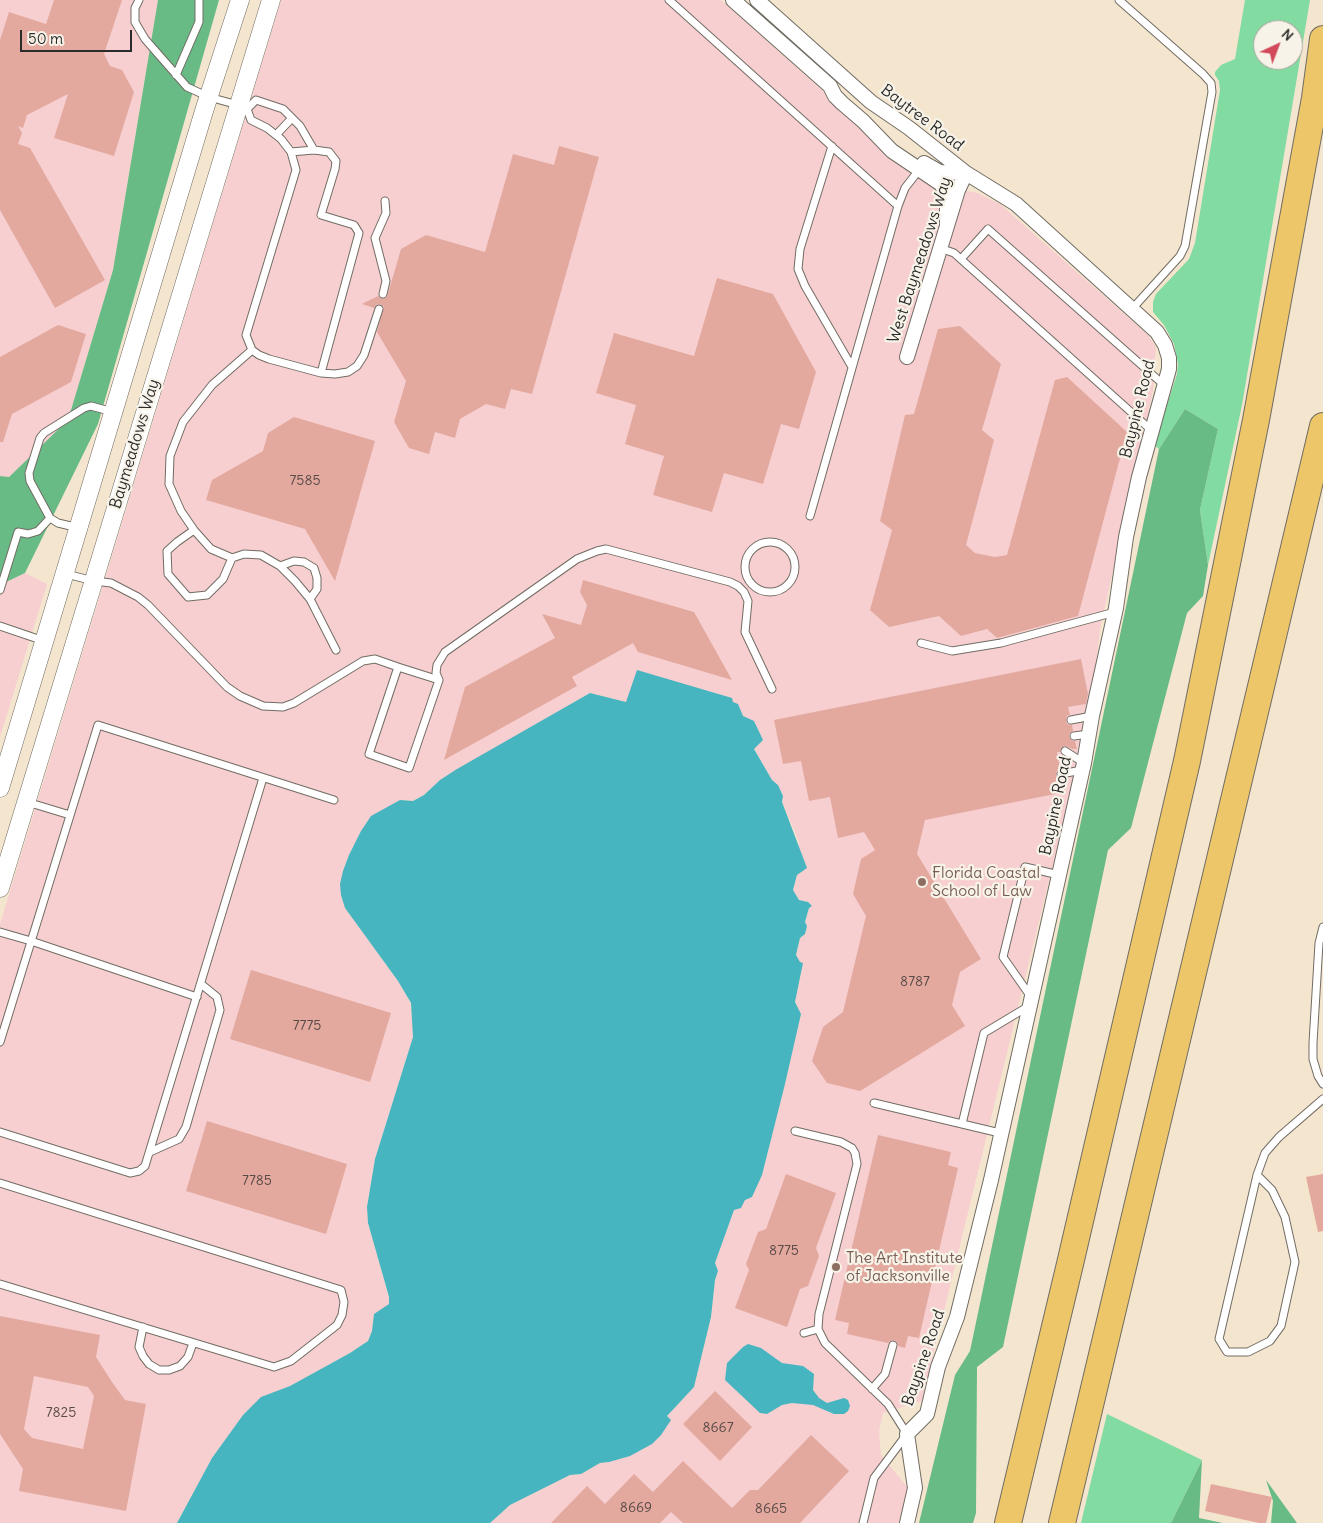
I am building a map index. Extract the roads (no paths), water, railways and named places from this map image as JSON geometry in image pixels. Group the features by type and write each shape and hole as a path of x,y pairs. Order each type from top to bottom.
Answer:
{"highway":[{"path":"1008,1523 1187,762 1256,420 1315,98 1323,39"},
{"path":"1062,1523 1323,426"}],"street":[{"name":"Baymeadows Way","path":"0,788 66,574 208,96 240,0"},
{"name":"Baymeadows Way","path":"0,888 243,107 271,0"},
{"name":"Baytree Road","path":"733,0 830,86 858,106 907,153 940,172 966,173"},
{"name":"Baytree Road","path":"757,0 871,102 909,128 966,173"},
{"name":"Baytree Road","path":"830,86 842,103 858,116 892,151 936,180 945,192 947,225"},
{"name":"West Baymeadows Way","path":"907,357 958,190 966,173"},
{"name":"Baypine Road","path":"907,1434 927,1414 938,1368 957,1317 1083,767 1082,735 1092,716 1115,612 1126,537 1139,477 1170,364 1169,353 1157,332 1016,204 966,173"},
{"path":"907,1434 915,1488 907,1523"}],"lane":[{"path":"139,0 135,8 135,22 145,39 187,87 243,107 251,120 276,135 291,152 296,170 246,335 252,350 270,360 321,373 336,374 348,372 356,366 364,355 379,310"},
{"path":"176,75 199,22 199,0"},
{"path":"669,0 898,206"},
{"path":"1120,0 1203,74 1211,83 1212,92 1185,246 1180,256 1132,309"},
{"path":"243,107 256,100 283,110 300,126 314,150"},
{"path":"276,135 292,118"},
{"path":"832,146 800,249 798,269 805,286 852,367"},
{"path":"291,152 314,150 330,152 336,162 321,215 354,225 359,233 321,373"},
{"path":"810,516 898,206 905,188 920,170"},
{"path":"383,294 386,281 376,238 386,213 385,201"},
{"path":"961,259 988,229 1164,385"},
{"path":"940,248 953,252 1151,430"},
{"path":"252,350 212,385 183,422 170,456 169,484 181,511 194,530 211,549 232,558 244,554 261,555 280,566 295,580 310,600 336,650"},
{"path":"79,528 58,523 50,518 30,481 29,473 40,438 44,433 84,408 91,406 114,412"},
{"path":"0,590 18,532 28,534 38,531 50,518"},
{"path":"194,530 167,551 168,574 188,597 207,595 223,579 232,558"},
{"path":"772,543 786,548 792,555 795,570 793,578 788,584 774,592 759,590 752,585 748,579 745,564 752,550 758,546 772,543"},
{"path":"398,667 369,754 409,768 439,680 436,673 437,665 445,652 577,559 606,549 730,582 738,586 744,592 749,605 745,632 772,689"},
{"path":"280,566 294,561 304,562 314,568 317,578 317,589 310,600"},
{"path":"66,574 111,583 127,590 144,601 227,688 263,706 283,707 294,703 363,661 375,659 439,680"},
{"path":"744,592 752,585"},
{"path":"921,643 952,651 960,650 1001,643 1115,612"},
{"path":"0,626 45,642"},
{"path":"1071,720 1092,716"},
{"path":"0,1042 98,725 334,800"},
{"path":"1061,774 1083,767 1066,751"},
{"path":"0,1132 130,1173 136,1173 143,1168 150,1152 263,778"},
{"path":"27,802 70,815"},
{"path":"962,1124 984,1033 1030,1001 1003,956 1024,867 1059,875"},
{"path":"1323,927 1319,943 1313,1043 1313,1060 1318,1076 1323,1084"},
{"path":"0,932 197,997"},
{"path":"150,1152 179,1139 186,1127 220,1010 217,997 201,984"},
{"path":"1257,1175 1272,1190 1285,1217 1296,1262 1281,1326 1270,1340 1248,1352 1227,1352 1219,1339 1257,1175 1265,1153 1279,1137 1323,1099"},
{"path":"874,1103 1000,1133"},
{"path":"795,1131 842,1142 852,1148 857,1158 819,1314 818,1329 825,1343 888,1404 907,1434 874,1478 863,1523"},
{"path":"0,1184 341,1290 344,1302 342,1315 337,1325 283,1365 274,1368 0,1284"},
{"path":"143,1327 139,1347 143,1356 159,1370 169,1370 180,1366 188,1357 193,1343"},
{"path":"804,1333 818,1329"},
{"path":"872,1389 885,1374 892,1345"}],"water":[{"path":"637,670 732,698 733,702 738,704 743,716 754,721 763,740 754,749 772,780 778,785 783,796 782,802 807,868 797,875 793,890 799,900 808,902 812,906 809,908 805,922 807,926 805,934 800,938 796,955 800,962 803,963 795,1002 801,1014 785,1084 762,1175 752,1197 745,1200 741,1208 734,1210 715,1263 718,1271 715,1280 711,1317 694,1387 667,1416 671,1420 652,1444 630,1456 600,1463 581,1474 570,1475 510,1505 490,1523 177,1523 212,1458 243,1415 261,1397 290,1386 368,1341 372,1331 374,1314 389,1304 389,1297 368,1223 367,1207 375,1159 413,1037 411,1003 398,981 345,908 341,895 340,884 343,871 361,831 371,816 400,800 413,801 424,795 440,780 457,769 590,693 626,702"},
{"path":"748,1344 761,1348 782,1363 803,1366 814,1374 813,1390 819,1398 827,1403 844,1398 848,1400 850,1406 848,1411 844,1414 834,1414 813,1405 792,1403 782,1405 767,1414 760,1413 725,1380 727,1363"}],"place":[{"name":"Florida Coastal School of Law","path":"922,882"},
{"name":"The Art Institute of Jacksonville","path":"836,1267"}]}
